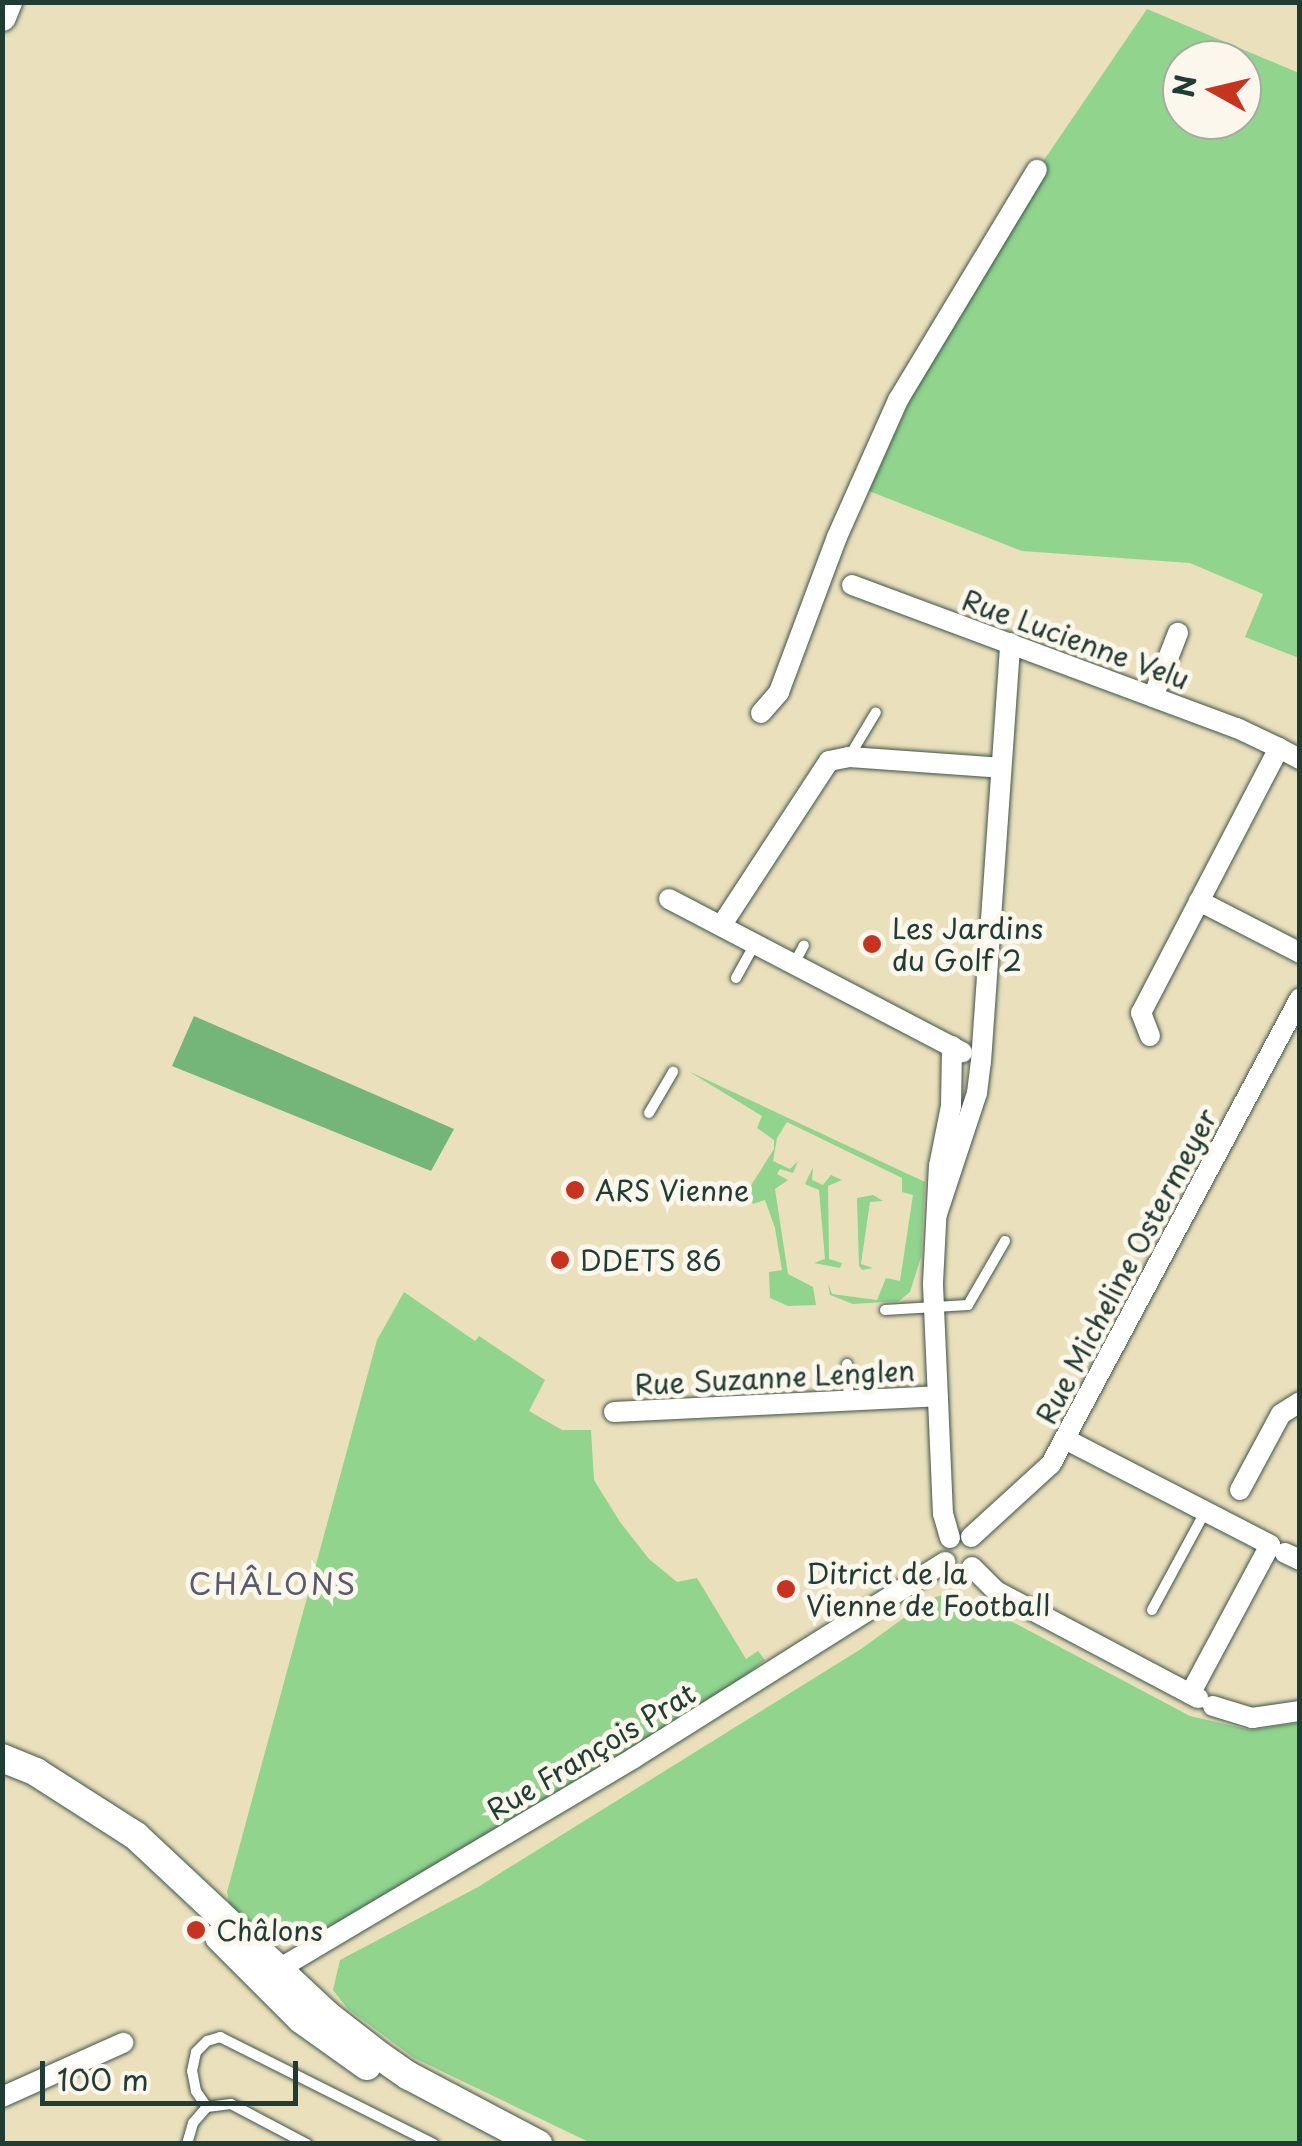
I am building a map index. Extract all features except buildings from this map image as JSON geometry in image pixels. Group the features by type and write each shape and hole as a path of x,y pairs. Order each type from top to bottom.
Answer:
{"street":[{"path":"2,18 8,2"},
{"path":"761,712 779,692 837,537 898,400 1037,170"},
{"name":"Rue Lucienne Velu","path":"852,585 1280,748"},
{"path":"1154,697 1178,633"},
{"path":"937,1214 977,1093 982,1062 1010,644"},
{"path":"1150,1036 1141,1012 1280,748 1300,759"},
{"path":"721,926 821,770 844,757 1002,768"},
{"path":"669,899 755,944 799,955 982,1062"},
{"path":"1199,901 1300,954"},
{"name":"Rue Micheline Ostermeyer","path":"960,1538 1044,1474 1300,998"},
{"path":"952,1046 951,1106 939,1166 934,1308 943,1514 960,1538 979,1552 972,1568"},
{"name":"Rue Suzanne Lenglen","path":"614,1412 938,1396"},
{"path":"1215,1516 1237,1496 1280,1414 1300,1402"},
{"path":"1065,1440 1285,1553 1200,1699"},
{"path":"960,1538 943,1546 944,1562 954,1570 972,1568"},
{"name":"Rue François Prat","path":"270,1974 618,1768 944,1562"},
{"path":"972,1568 996,1592 1200,1699 1252,1718 1300,1710"},
{"path":"2,1758 36,1772 109,1818 270,1974 408,2076 538,2144"},
{"path":"270,1974 301,2018 353,2058 515,2144"},
{"path":"2,2097 123,2042"}],"lane":[{"path":"844,757 876,712"},
{"path":"736,978 755,944"},
{"path":"648,1112 673,1072"},
{"path":"885,1310 962,1307 973,1301 1005,1240"},
{"path":"847,1364 849,1401"},
{"path":"1152,1610 1215,1516"},
{"path":"208,2107 196,2091 192,2071 196,2052 220,2037 434,2144"},
{"path":"187,2144 193,2123 208,2107 231,2104 307,2144"}],"green space":[{"path":"1147,9 1221,40 1162,40 1162,140 1262,140 1262,57 1299,73 1299,658 1245,637 1263,594 1190,563 1022,551 869,491 925,368 1044,160"},
{"path":"194,1016 454,1129 431,1171 172,1066"},
{"path":"688,1071 925,1182 921,1257 910,1292 899,1301 853,1304 830,1295 828,1283 832,1294 877,1300 886,1278 900,1281 913,1195 902,1192 902,1178 787,1122 777,1138 773,1161 790,1169 798,1161 793,1173 780,1169 777,1174 788,1180 775,1189 788,1274 813,1287 816,1305 788,1306 770,1298 769,1272 782,1270 775,1228 765,1200 753,1204 747,1192 774,1149 774,1140 757,1128 762,1116"},
{"path":"813,1167 812,1180 823,1185 831,1175 842,1180 828,1186 829,1259 842,1263 840,1268 814,1263 825,1259 819,1190 805,1184"},
{"path":"873,1195 883,1201 870,1202 861,1264 873,1268 862,1270 859,1266 857,1198"},
{"path":"404,1292 475,1341 479,1336 545,1380 529,1411 562,1430 591,1430 594,1480 620,1522 649,1559 677,1582 697,1578 746,1659 758,1651 765,1660 734,1684 381,1902 307,1940 284,1943 259,1934 230,1906 227,1892 377,1340"},
{"path":"954,1591 1190,1716 1251,1730 1299,1723 1299,2143 591,2143 414,2058 348,2009 333,1990 340,1960 478,1887 861,1649 930,1599"}],"place":[{"name":"Les Jardins du Golf 2","path":"872,944"},
{"name":"ARS Vienne","path":"575,1190"},
{"name":"DDETS 86","path":"560,1260"},
{"name":"Ditrict de la Vienne de Football","path":"786,1589"},
{"name":"Châlons","path":"196,1930"}],"district":[{"name":"CHÂLONS","path":"273,1583"}]}
